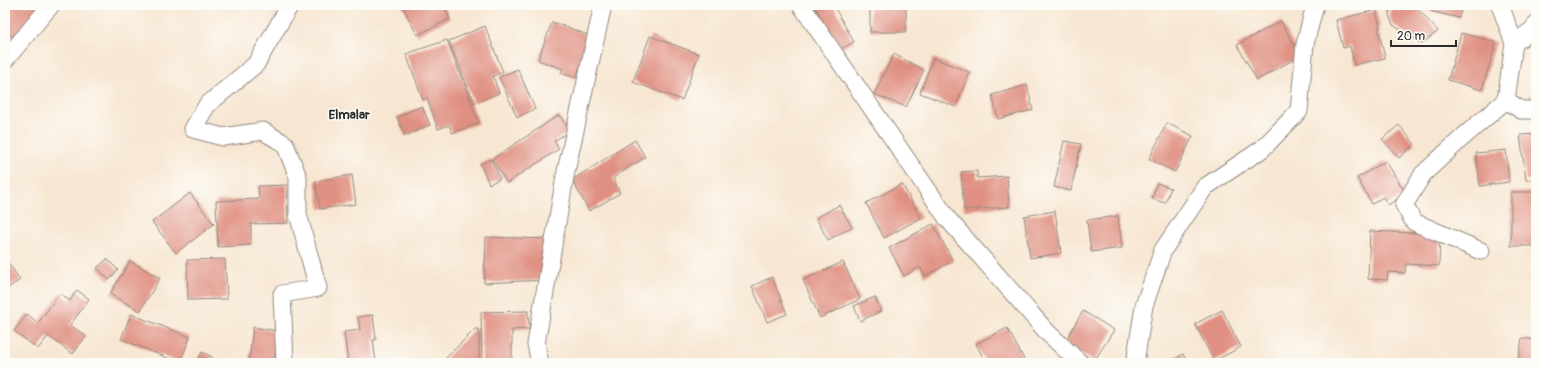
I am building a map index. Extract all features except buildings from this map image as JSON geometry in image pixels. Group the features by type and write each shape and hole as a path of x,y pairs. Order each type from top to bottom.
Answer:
{"street":[{"path":"5,60 51,5"},
{"path":"285,363 282,294 318,288 298,214 298,177 285,144 263,130 223,137 193,129 207,105 256,64 290,5"},
{"path":"540,363 536,344 566,171 603,5"},
{"path":"801,5 947,218 1047,332 1080,363"},
{"path":"1135,363 1144,306 1163,250 1205,187 1262,149 1299,111 1305,44 1315,5"},
{"path":"1481,251 1414,222 1404,205 1424,174 1463,137 1506,100 1514,43 1500,5"},
{"path":"1514,43 1531,31 1536,25"},
{"path":"1506,100 1521,110 1536,110"}],"district":[{"name":"Elmalar","path":"349,115"}]}
